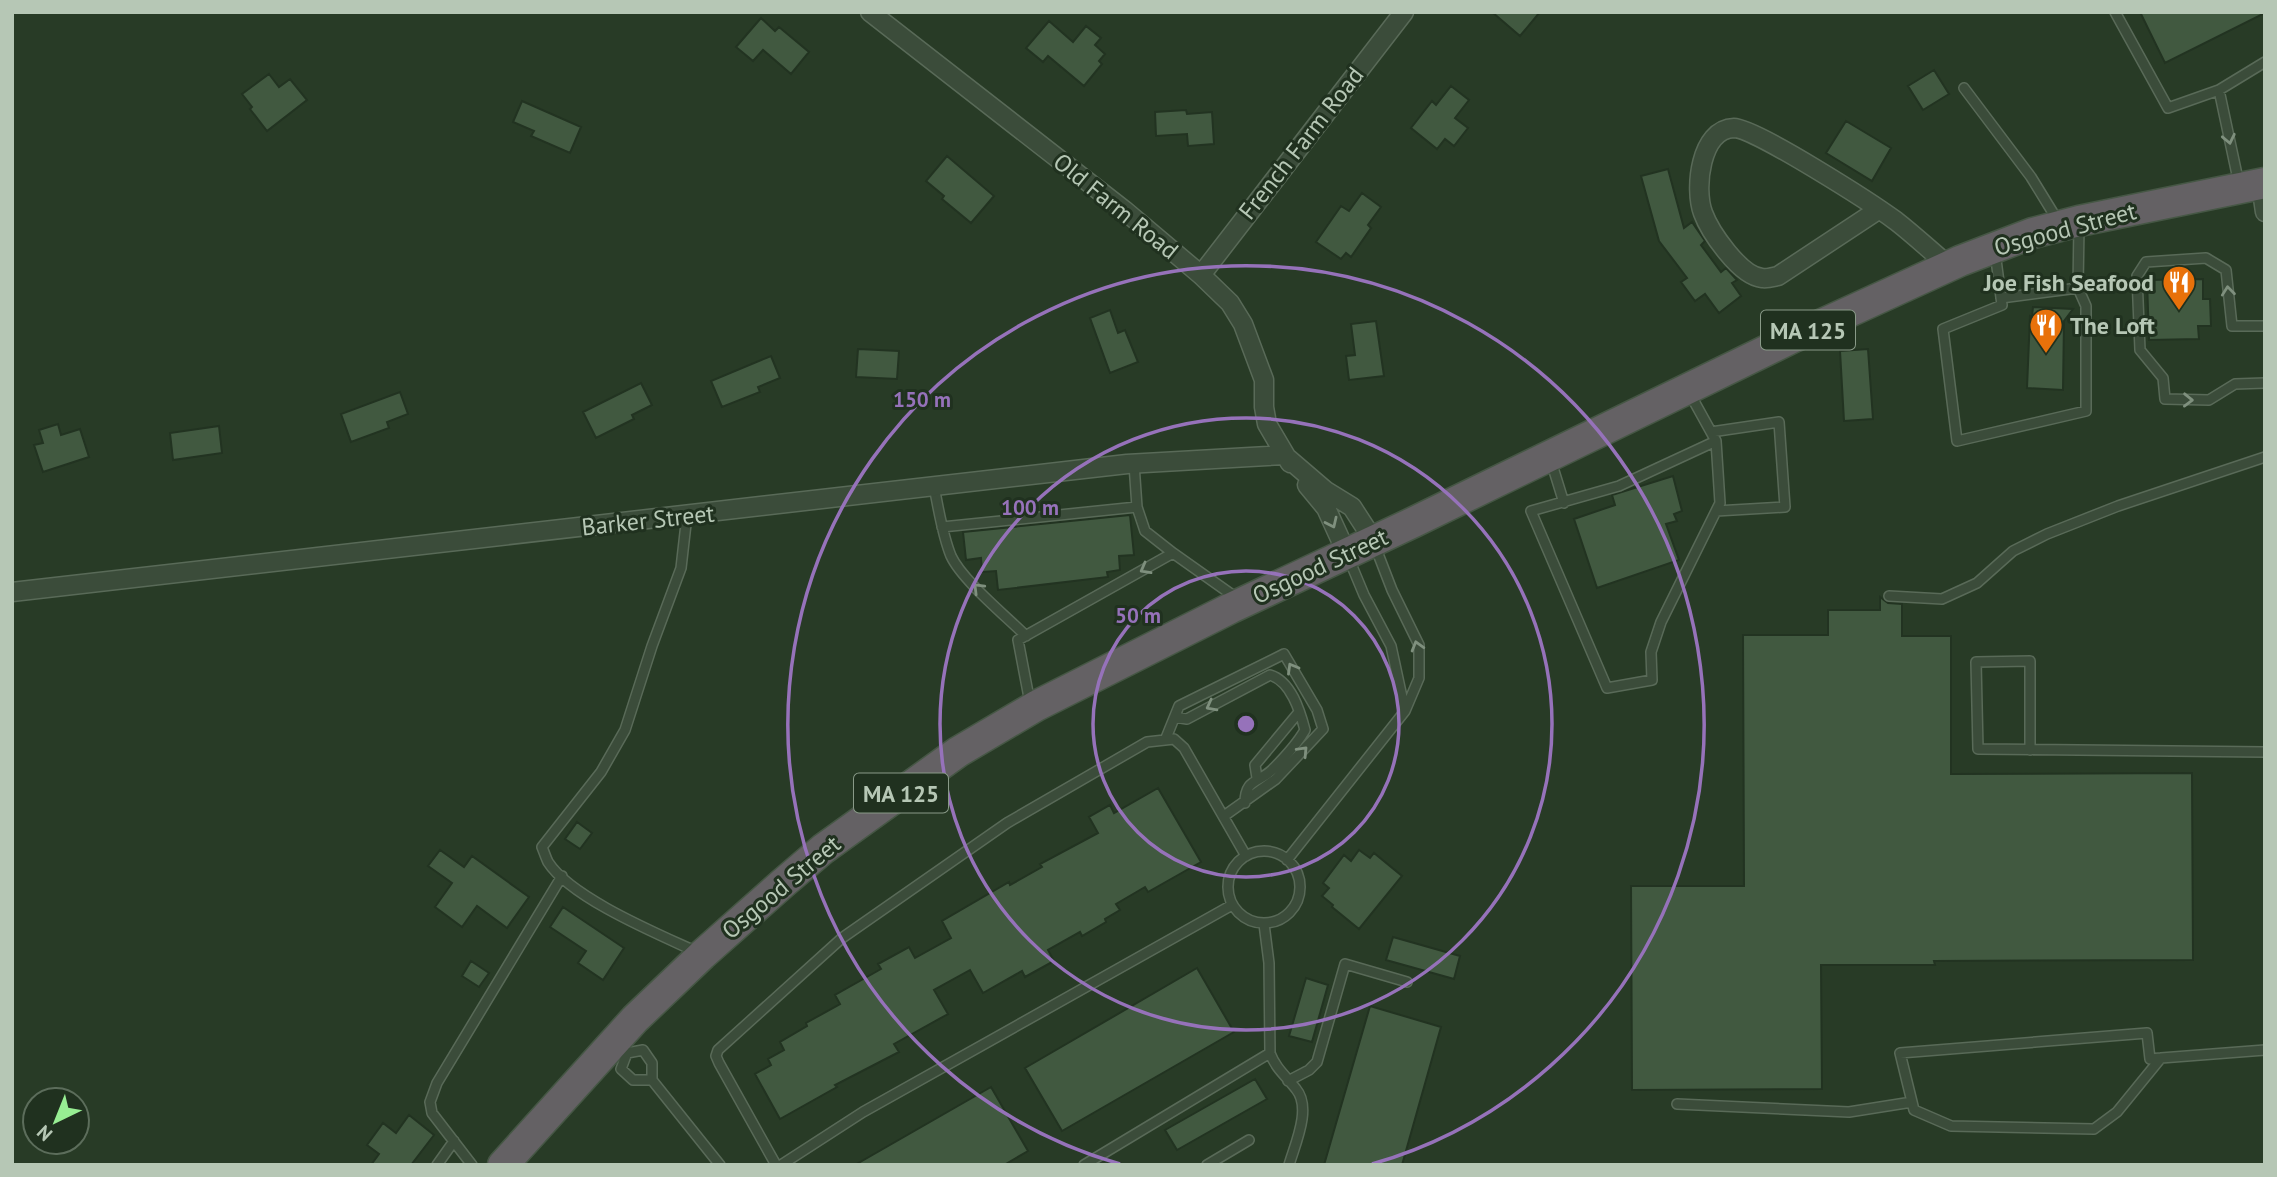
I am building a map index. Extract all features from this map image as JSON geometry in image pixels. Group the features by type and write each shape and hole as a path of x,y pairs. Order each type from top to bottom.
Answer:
{"highway":[{"name":"Osgood Street","path":"503,1165 621,1047 702,955 823,849 958,752 1031,709 1243,602 1949,265 1995,246 2070,223 2258,192"}],"street":[{"name":"Old Farm Road","path":"870,12 1124,210 1230,303 1243,324 1264,380 1267,424 1284,455"},
{"name":"French Farm Road","path":"1201,275 1404,12"},
{"path":"1878,210 1778,276 1760,278 1738,265 1702,212 1699,179 1706,147 1719,133 1735,128 1771,143 1895,220 1949,265"},
{"path":"1284,455 1326,491 1352,507 1374,541"},
{"path":"1284,455 1325,508 1347,554"},
{"name":"Barker Street","path":"12,592 1134,464 1284,455"}],"lane":[{"path":"2115,12 2168,108 2219,90 2265,62"},
{"path":"1964,88 2031,177 2070,223 2078,288 2086,306 2086,411 1957,441 1943,329 2002,305 1995,246"},
{"path":"2219,90 2258,192"},
{"path":"2265,326 2232,326 2226,270 2206,258 2146,262 2137,276 2140,350 2163,378 2165,399 2210,400 2235,384 2265,383"},
{"path":"2001,299 2078,288"},
{"path":"1687,389 1713,436 1720,503 1716,511 1661,622 1651,652 1652,680 1608,688 1531,511 1619,486 1713,436 1779,422 1785,507 1716,511"},
{"path":"1550,456 1564,502"},
{"path":"1889,596 1942,599 1977,583 2013,551 2047,534 2118,506 2265,457"},
{"path":"1134,464 1137,507 1145,531 1243,602"},
{"path":"934,487 952,559 975,587 1026,636"},
{"path":"943,527 1137,507"},
{"path":"687,515 681,568 625,730 601,772 542,847 549,863 573,886 615,913 702,955"},
{"path":"1287,860 1405,710 1419,678 1419,645 1392,590 1374,541"},
{"path":"1031,709 1018,640 1173,553"},
{"path":"1347,554 1364,595 1391,646 1405,710"},
{"path":"1166,738 1179,706 1284,654 1317,710 1323,729 1276,779 1224,816"},
{"path":"2030,750 2030,661 1976,662 1978,749 2030,750 2265,752"},
{"path":"1175,717 1187,719 1270,675 1280,678 1287,686 1305,730 1269,773 1257,778 1245,792 1245,803"},
{"path":"1257,778 1255,765 1299,712"},
{"path":"1232,905 863,1112 778,1165 716,1056 718,1050 842,938 1007,823 1147,742 1174,739 1185,748 1246,856"},
{"path":"1269,851 1287,860 1297,873 1300,885 1294,908 1276,922 1264,924 1252,922 1242,916 1232,905 1227,885 1236,863 1257,852 1269,851"},
{"path":"472,1165 432,1113 430,1102 438,1083 562,876"},
{"path":"1264,924 1269,963 1270,1053 1274,1064 1298,1091 1302,1101 1302,1118 1289,1165"},
{"path":"1288,1081 1309,1070 1317,1062 1345,964 1407,982"},
{"path":"2161,1058 2117,1112 2094,1129 1951,1125 1913,1110 1900,1053 2147,1033 2150,1059 2161,1058 2265,1050"},
{"path":"652,1080 633,1080 621,1069 621,1047 643,1050 652,1063 652,1080 720,1165"},
{"path":"1084,1165 1270,1053"},
{"path":"1677,1104 1849,1112 1912,1102"},
{"path":"1207,1165 1249,1140"},
{"path":"437,1165 454,1141"}],"building":[{"path":"1492,12 1540,12 1520,36"},
{"path":"2140,12 2265,12 2265,13 2165,63"},
{"path":"761,18 775,31 779,27 809,52 791,74 763,50 753,61 736,47"},
{"path":"1049,21 1073,42 1086,26 1101,38 1095,45 1105,54 1099,61 1102,64 1084,86 1048,56 1043,62 1026,48"},
{"path":"1934,70 1949,94 1923,110 1908,86"},
{"path":"269,74 279,87 290,79 307,100 267,131 242,94"},
{"path":"1451,86 1469,100 1455,118 1468,128 1454,146 1445,139 1437,149 1411,128 1432,101 1436,105"},
{"path":"522,101 581,127 570,153 531,136 534,131 513,122"},
{"path":"1186,110 1187,114 1212,112 1214,144 1188,146 1187,134 1156,136 1155,112"},
{"path":"1846,121 1891,148 1872,181 1826,153"},
{"path":"947,156 994,196 971,223 942,199 944,196 926,181"},
{"path":"1668,169 1684,228 1692,222 1705,241 1701,245 1721,272 1726,268 1737,280 1732,283 1741,296 1719,313 1705,294 1695,301 1681,282 1687,278 1659,241 1641,176"},
{"path":"1362,193 1381,207 1368,225 1371,228 1351,257 1346,253 1341,259 1316,242 1341,206 1349,211"},
{"name":"Joe Fish Seafood","path":"2203,279 2203,299 2210,299 2211,326 2198,326 2199,339 2149,340 2147,280"},
{"name":"The Loft","path":"2033,307 2073,309 2064,321 2063,390 2027,388 2030,316 2032,317"},
{"path":"1110,310 1118,333 1125,330 1138,362 1110,373 1090,318"},
{"path":"1376,321 1384,376 1349,380 1346,356 1355,355 1351,324"},
{"path":"858,349 899,351 897,379 856,377"},
{"path":"1868,349 1873,419 1844,421 1840,351"},
{"path":"771,356 780,378 758,387 760,392 722,407 711,381"},
{"path":"641,383 652,405 632,415 634,419 596,438 583,412"},
{"path":"400,392 408,414 387,422 389,428 351,442 341,414"},
{"path":"58,424 61,435 80,429 89,457 43,472 34,445 43,443 39,430"},
{"path":"219,426 222,453 173,460 170,433"},
{"path":"1673,476 1682,511 1674,514 1677,521 1666,524 1679,560 1597,588 1574,519 1615,505 1612,495"},
{"path":"1130,515 1134,555 1119,556 1120,570 1107,572 1108,577 998,590 996,571 982,572 981,558 966,560 963,532"},
{"path":"1880,597 1888,603 1902,604 1902,636 1951,636 1951,774 2192,773 2193,960 1934,961 1935,965 1821,965 1822,1089 1632,1090 1631,886 1744,886 1743,635 1828,635 1828,610 1880,610"},
{"path":"1158,788 1201,862 1148,892 1145,887 1116,904 1120,910 1105,919 1106,922 1082,936 1080,932 1048,950 1054,961 1025,977 1022,971 983,993 970,970 934,990 948,1014 894,1044 899,1052 835,1085 837,1087 780,1119 755,1074 771,1065 768,1059 784,1050 780,1042 807,1026 806,1023 840,1004 835,995 881,969 878,964 909,947 915,958 951,938 942,921 1098,833 1089,817 1110,805 1114,813"},
{"path":"577,822 592,833 580,849 565,839"},
{"path":"440,850 464,867 472,856 529,897 507,928 477,906 462,927 435,907 452,883 428,866"},
{"path":"1359,850 1370,858 1374,853 1402,876 1359,929 1322,896 1329,888 1323,883 1344,855 1351,861"},
{"path":"563,907 624,948 603,980 578,963 586,951 550,927"},
{"path":"1393,937 1460,956 1454,979 1386,960"},
{"path":"471,961 489,973 479,987 462,976"},
{"path":"1197,968 1234,1032 1062,1131 1025,1068"},
{"path":"1306,978 1328,985 1312,1042 1289,1036"},
{"path":"1370,1006 1441,1027 1402,1165 1324,1165"},
{"path":"1255,1079 1267,1099 1177,1150 1165,1130"},
{"path":"991,1087 1028,1151 1004,1165 855,1165"},
{"path":"409,1115 434,1135 411,1165 371,1165 379,1154 367,1145 383,1123 396,1133"}],"place":[{"name":"Joe Fish Seafood","path":"2179,312"},
{"name":"The Loft","path":"2046,355"}]}
